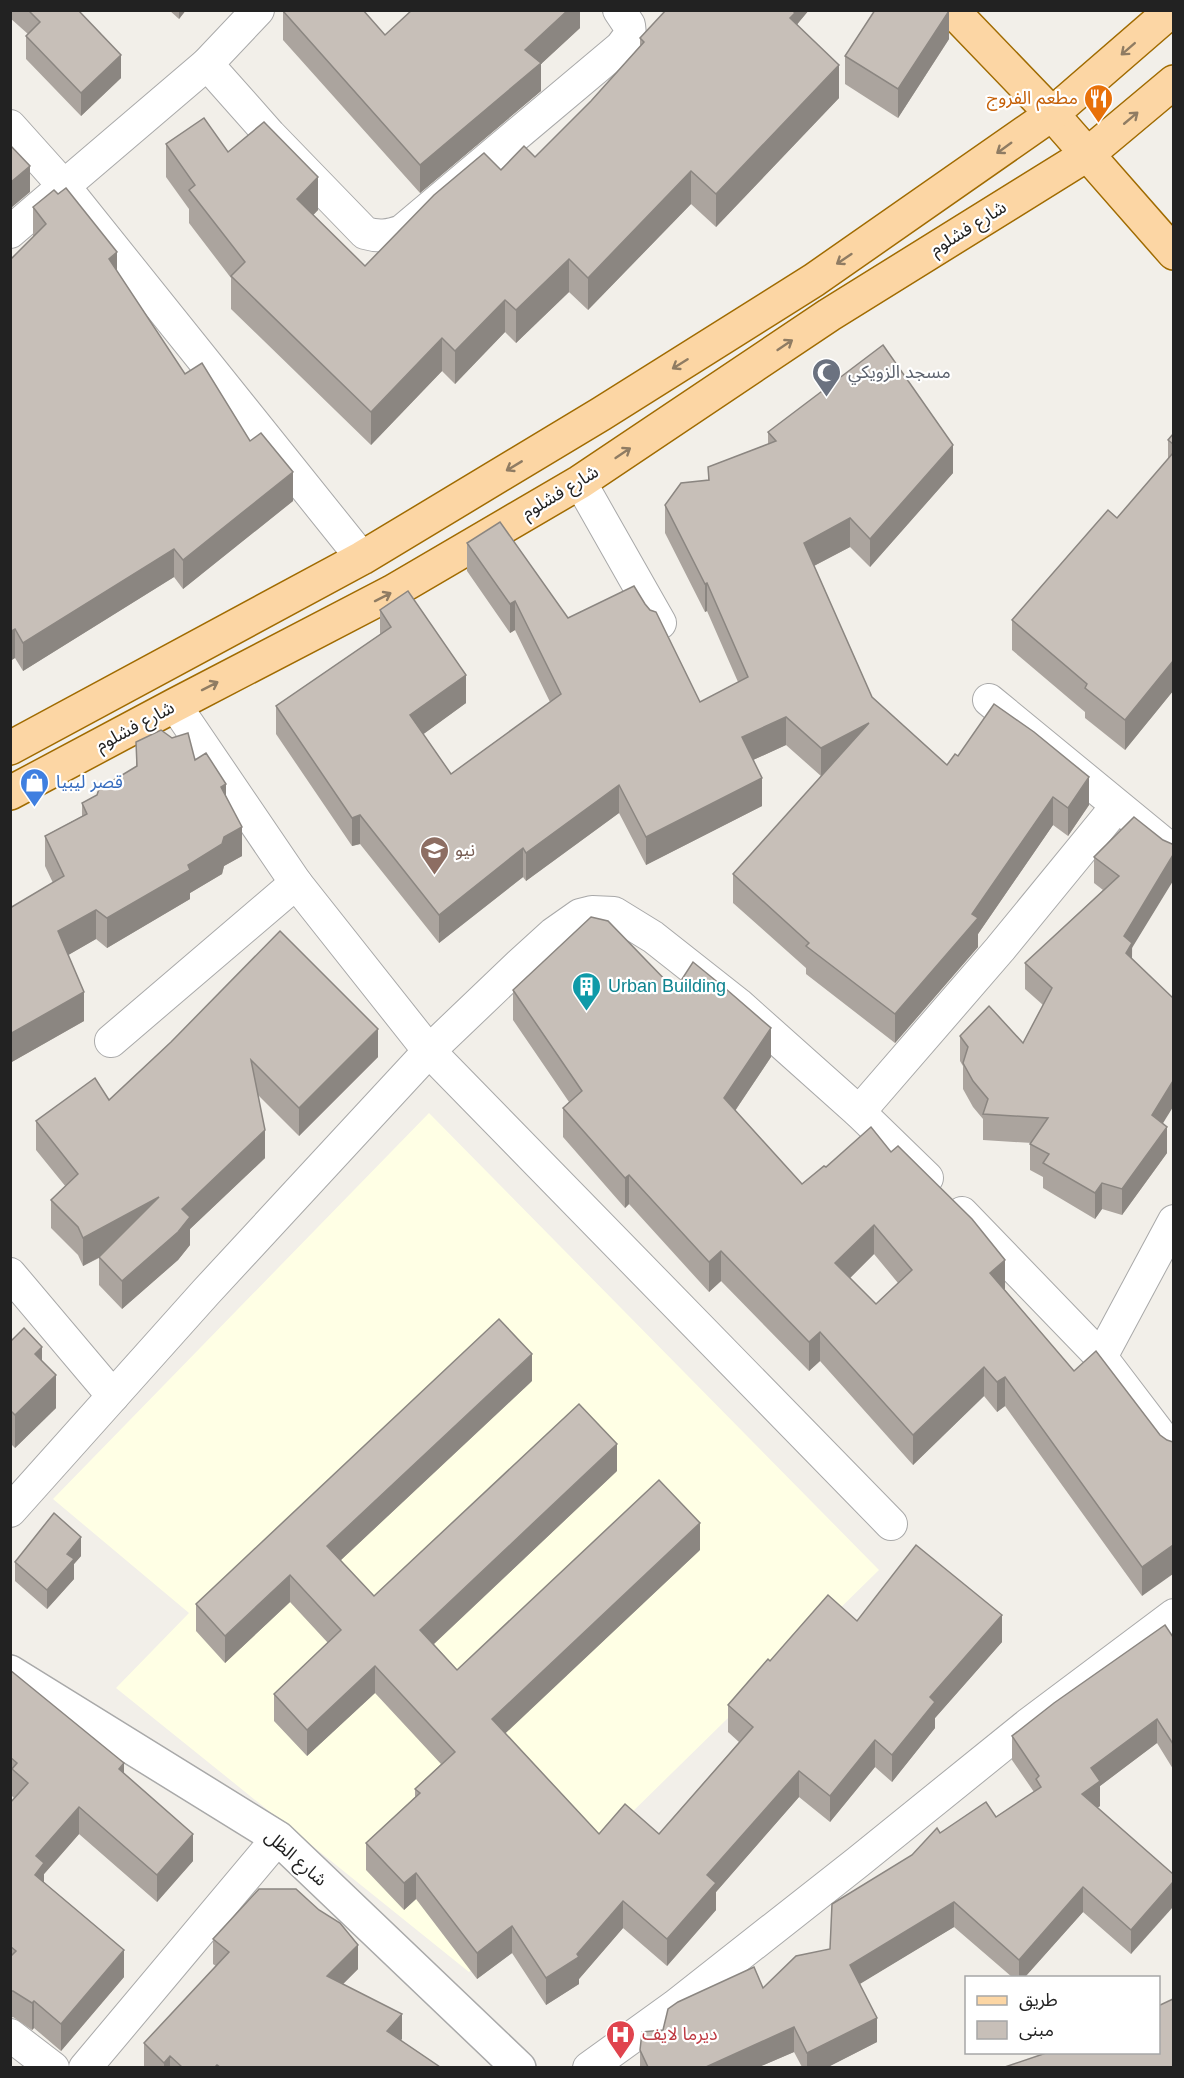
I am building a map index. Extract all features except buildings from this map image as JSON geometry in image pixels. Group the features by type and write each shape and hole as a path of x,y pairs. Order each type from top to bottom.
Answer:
{"main road":[{"path":"952,10 1052,114 1173,253"},
{"path":"10,748 362,558 601,414 814,280 1052,114 1172,10"},
{"name":"شارع فشلوم","path":"10,793 392,592 580,482 829,315 1088,154 1173,82"},
{"path":"814,280 829,315"}],"street":[{"path":"10,232 207,64 258,10"},
{"path":"207,64 270,135 365,233 388,236 402,231 621,47 630,35 629,25 619,10"},
{"path":"10,126 63,185 362,558"},
{"path":"580,482 660,623"},
{"path":"989,700 1173,852"},
{"path":"174,705 296,883 429,1051 891,1524"},
{"path":"859,1112 1000,949 1117,807"},
{"path":"111,1041 296,883"},
{"path":"10,1511 214,1283 429,1051 553,934 580,915 592,912 614,913 653,937 738,1004 859,1112 979,1230 1101,1357 1173,1453"},
{"path":"1101,1357 1173,1221"},
{"path":"10,1274 113,1396"},
{"path":"589,2067 675,2006 1030,1723 1173,1615"},
{"name":"شارع الظل","path":"10,1672 278,1838 519,2067"},
{"path":"85,2067 278,1838"},
{"path":"10,2035 53,2067"}],"shaded area":[{"path":"429,1113 879,1570 469,1972 116,1688 189,1613 53,1499"}],"place":[{"name":"مطعم الفروج","path":"1099,124"},
{"name":"مسجد الزويكي","path":"827,398"},
{"name":"قصر ليبيا","path":"35,808"},
{"name":"نيو","path":"434,876"},
{"name":"Urban Building","path":"587,1012"},
{"name":"ديرما لايف","path":"621,2060"}]}
